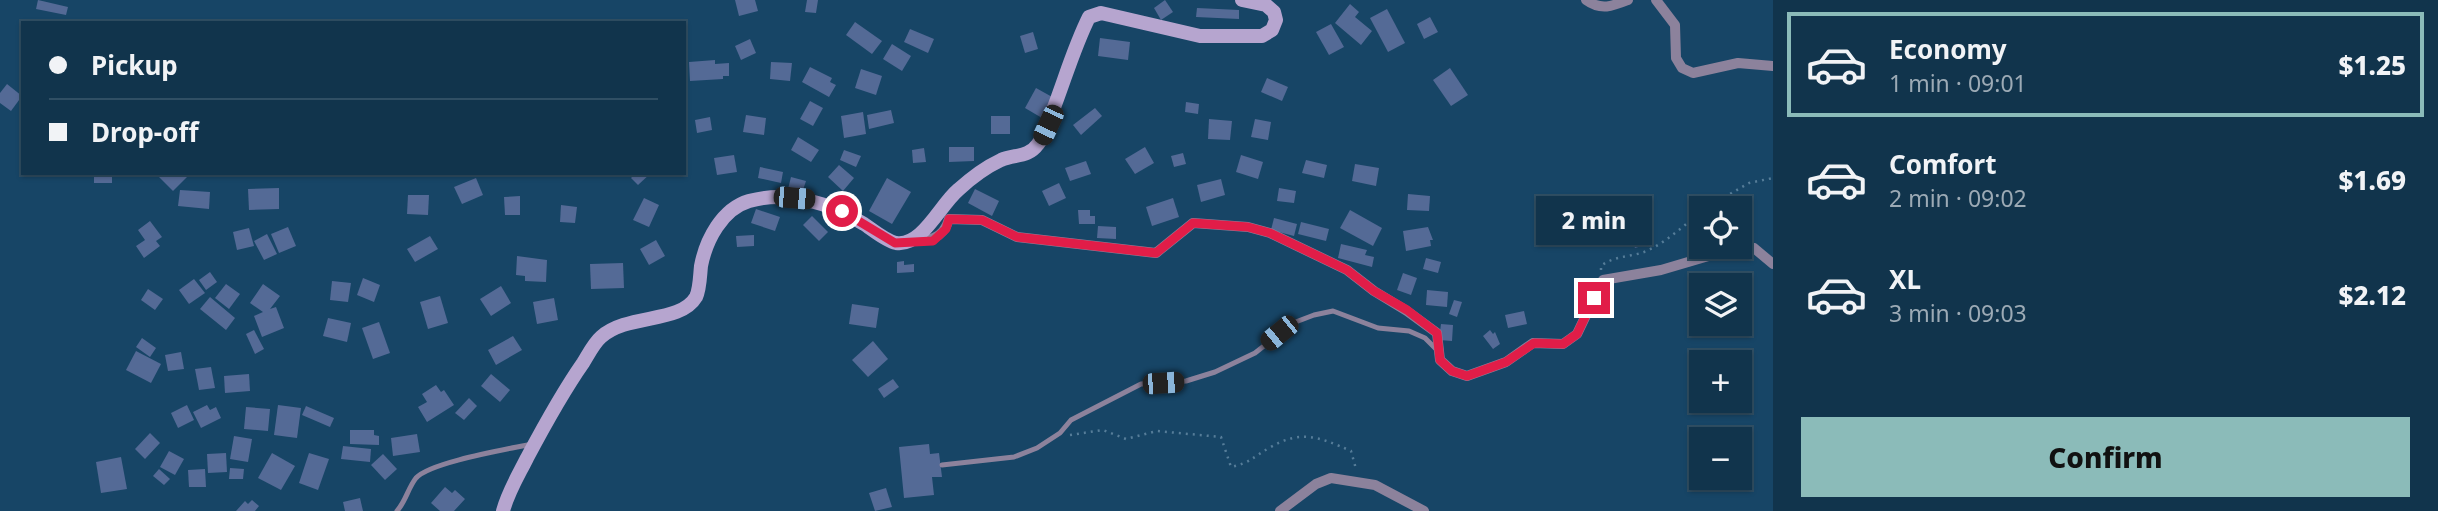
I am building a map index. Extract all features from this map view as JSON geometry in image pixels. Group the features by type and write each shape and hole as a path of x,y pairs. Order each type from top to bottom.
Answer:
{"street":[{"path":"909,242 927,228 948,199 969,181 1002,160 1029,154 1039,143 1066,77 1078,38 1089,17 1101,13 1200,36 1262,36 1272,30 1276,20 1274,12 1266,5 1242,0"},
{"path":"1586,0 1593,5 1607,8 1628,0"},
{"path":"1656,0 1675,25 1676,58 1682,68 1693,73 1738,63 1773,66"},
{"path":"503,511 506,498 535,443 573,377 600,337 624,323 673,314 684,309 696,296 703,258 712,235 730,210 753,200 780,197 809,200 842,211 895,243 933,241 946,229 949,219 982,220 1017,237 1156,253 1193,223 1248,227 1270,233 1347,270 1374,291 1407,310 1437,333 1440,360 1452,371 1467,376 1506,362 1534,343 1563,344 1577,334 1603,279 1661,270 1698,259"},
{"path":"1752,247 1773,264"},
{"path":"1280,511 1316,484 1331,478 1375,485 1424,511"}],"lane":[{"path":"942,465 1014,457 1037,448 1060,433 1071,420 1140,384 1186,381 1215,372 1255,353 1293,323 1314,315 1333,311 1378,328 1409,331 1425,338 1441,354"},
{"path":"397,511 417,477 437,466 535,443"}],"path":[{"path":"1727,196 1749,183 1773,178"},
{"path":"1603,279 1601,266 1606,261 1643,252 1665,240 1689,221"},
{"path":"1060,433 1059,437 1102,430 1126,439 1157,431 1221,437 1231,467 1247,464 1269,448 1294,436 1318,437 1351,450 1359,482"}],"building":[{"path":"38,0 68,7 66,15 36,9"},
{"path":"735,0 755,0 758,11 739,16"},
{"path":"807,0 818,0 816,13 805,12"},
{"path":"1165,0 1173,12 1161,20 1154,8"},
{"path":"1350,4 1359,12 1355,17 1372,31 1361,45 1335,23"},
{"path":"1197,8 1239,10 1239,19 1196,17"},
{"path":"1387,9 1405,43 1388,52 1370,18"},
{"path":"1430,17 1438,32 1424,39 1417,24"},
{"path":"855,22 882,41 872,54 846,35"},
{"path":"1331,24 1344,47 1329,55 1316,32"},
{"path":"910,29 934,39 928,53 904,42"},
{"path":"1033,32 1038,49 1025,53 1020,36"},
{"path":"1100,38 1130,42 1128,60 1098,56"},
{"path":"750,39 756,53 741,60 735,46"},
{"path":"892,44 911,56 902,71 883,59"},
{"path":"715,60 715,64 729,63 729,76 723,76 723,79 690,81 689,62"},
{"path":"771,62 792,63 790,81 770,79"},
{"path":"810,67 832,78 830,82 836,85 829,97 802,82"},
{"path":"1450,68 1468,95 1451,106 1433,80"},
{"path":"861,69 882,76 876,95 855,88"},
{"path":"1267,78 1288,87 1282,101 1261,92"},
{"path":"7,84 21,97 11,111 0,103 0,93"},
{"path":"1036,88 1054,98 1042,118 1025,108"},
{"path":"810,101 823,108 813,126 800,119"},
{"path":"1186,102 1199,104 1198,114 1185,112"},
{"path":"1095,108 1102,116 1081,135 1073,125"},
{"path":"891,110 894,123 869,129 867,115"},
{"path":"863,112 866,134 844,138 841,116"},
{"path":"746,115 766,118 764,135 743,132"},
{"path":"991,116 1010,116 1010,134 991,134"},
{"path":"710,117 712,130 697,133 695,120"},
{"path":"1209,119 1232,121 1230,140 1208,139"},
{"path":"1255,119 1271,122 1268,140 1251,137"},
{"path":"798,137 819,150 811,162 791,150"},
{"path":"949,147 974,147 974,161 949,162"},
{"path":"1145,147 1154,163 1135,174 1125,159"},
{"path":"924,148 926,162 913,163 912,150"},
{"path":"844,150 861,156 856,167 840,160"},
{"path":"1183,153 1186,164 1174,167 1171,156"},
{"path":"734,155 737,172 717,175 714,158"},
{"path":"1241,155 1263,162 1258,179 1236,172"},
{"path":"1306,160 1327,165 1324,178 1302,173"},
{"path":"1086,161 1091,174 1070,181 1065,168"},
{"path":"1355,164 1379,168 1376,186 1352,181"},
{"path":"839,165 854,178 843,191 828,177"},
{"path":"760,167 783,172 781,183 758,178"},
{"path":"94,175 112,175 112,183 94,183"},
{"path":"157,175 189,175 173,191"},
{"path":"634,175 649,175 638,185 631,178"},
{"path":"791,177 806,181 802,193 788,189"},
{"path":"476,178 483,195 462,204 454,187"},
{"path":"887,178 911,192 892,224 869,211"},
{"path":"1221,179 1225,195 1201,202 1197,185"},
{"path":"1059,183 1066,198 1049,206 1042,191"},
{"path":"279,188 279,209 249,210 248,189"},
{"path":"1279,188 1296,191 1294,203 1277,201"},
{"path":"975,189 999,201 992,216 968,203"},
{"path":"180,190 210,192 209,209 178,206"},
{"path":"1408,194 1430,196 1429,211 1407,210"},
{"path":"408,195 429,195 428,215 407,214"},
{"path":"520,196 520,215 505,215 504,197"},
{"path":"644,198 659,205 649,227 633,220"},
{"path":"1173,198 1179,217 1152,226 1146,207"},
{"path":"561,205 577,207 575,223 560,222"},
{"path":"756,209 780,217 775,231 751,223"},
{"path":"1078,210 1090,210 1090,216 1095,216 1095,224 1079,224"},
{"path":"1350,210 1382,228 1373,246 1340,228"},
{"path":"812,216 828,232 819,241 803,225"},
{"path":"1274,218 1297,224 1294,236 1271,230"},
{"path":"150,221 162,237 156,241 160,246 144,258 136,246 145,240 138,230"},
{"path":"1301,222 1329,229 1326,241 1298,234"},
{"path":"1098,226 1116,227 1116,239 1097,238"},
{"path":"288,227 296,246 279,253 271,234"},
{"path":"1428,227 1433,240 1430,240 1431,246 1406,251 1403,231"},
{"path":"249,228 254,246 237,250 233,232"},
{"path":"1645,233 1648,244 1635,248 1631,238"},
{"path":"267,234 277,254 264,260 254,241"},
{"path":"754,235 754,246 737,247 736,236"},
{"path":"430,236 438,249 415,262 407,249"},
{"path":"656,240 665,256 649,265 640,249"},
{"path":"1341,244 1367,250 1365,255 1374,257 1372,267 1338,258"},
{"path":"517,256 547,260 546,282 525,281 525,276 516,275"},
{"path":"1426,258 1441,262 1438,273 1423,269"},
{"path":"904,261 904,265 914,264 914,272 897,273 897,262"},
{"path":"623,263 624,288 591,289 590,264"},
{"path":"210,272 217,282 206,290 199,280"},
{"path":"1403,273 1417,278 1411,295 1397,290"},
{"path":"363,278 380,285 374,302 357,295"},
{"path":"194,279 205,293 189,304 179,290"},
{"path":"332,281 351,283 348,302 330,300"},
{"path":"226,284 240,294 229,309 215,298"},
{"path":"263,284 280,296 270,309 276,307 284,328 262,337 254,316 263,312 250,303"},
{"path":"501,286 511,303 491,316 480,299"},
{"path":"148,289 163,299 155,310 141,300"},
{"path":"1427,290 1448,292 1447,307 1426,305"},
{"path":"440,296 448,323 428,329 420,302"},
{"path":"210,297 235,318 226,330 200,309"},
{"path":"554,298 558,320 537,324 533,302"},
{"path":"1454,300 1462,302 1457,317 1449,314"},
{"path":"852,304 879,308 876,328 849,324"},
{"path":"1524,311 1527,324 1508,328 1505,315"},
{"path":"328,318 351,323 347,342 323,336"},
{"path":"379,322 390,353 373,359 362,328"},
{"path":"1441,324 1453,325 1452,341 1439,340"},
{"path":"254,330 264,349 255,354 246,334"},
{"path":"1490,330 1493,334 1495,332 1500,344 1493,349 1483,336"},
{"path":"513,336 522,350 496,365 488,350"},
{"path":"142,338 156,348 150,357 136,347"},
{"path":"873,341 888,359 868,377 852,360"},
{"path":"136,351 161,364 151,383 126,370"},
{"path":"181,352 184,369 168,371 165,355"},
{"path":"211,367 215,388 199,390 195,369"},
{"path":"249,374 250,391 225,393 224,376"},
{"path":"491,374 510,390 500,402 481,386"},
{"path":"893,379 899,387 884,398 878,389"},
{"path":"436,385 441,392 444,390 454,405 427,422 418,407 427,402 422,394"},
{"path":"469,398 477,406 464,420 455,413"},
{"path":"187,405 194,420 178,428 171,413"},
{"path":"207,405 210,410 216,407 221,418 201,428 193,412"},
{"path":"278,405 301,408 297,438 274,435"},
{"path":"306,406 334,418 330,427 302,415"},
{"path":"246,407 270,409 268,431 244,429"},
{"path":"350,430 374,430 374,435 379,436 379,445 350,444"},
{"path":"150,433 160,443 145,459 135,449"},
{"path":"417,434 420,452 393,456 391,438"},
{"path":"234,436 252,439 248,462 230,459"},
{"path":"929,444 930,454 939,453 942,477 932,477 934,495 904,498 899,447"},
{"path":"343,446 371,449 370,462 341,459"},
{"path":"169,451 184,459 175,475 160,467"},
{"path":"226,453 227,472 208,473 207,454"},
{"path":"272,453 295,466 281,490 258,478"},
{"path":"309,453 329,459 318,490 299,483"},
{"path":"383,454 397,469 385,480 371,465"},
{"path":"121,457 127,489 101,493 96,462"},
{"path":"230,468 244,469 243,479 229,479"},
{"path":"159,469 170,479 164,485 153,476"},
{"path":"205,469 206,487 189,487 188,470"},
{"path":"445,487 452,493 455,490 465,499 454,511 440,511 431,503"},
{"path":"886,488 892,507 875,511 869,493"},
{"path":"360,498 363,511 345,511 343,502"},
{"path":"252,500 259,506 255,511 236,511 245,501 248,504"}],"route":[{"path":"842,211 895,243 933,241 946,229 949,219 982,220 1017,237 1156,253 1193,223 1248,227 1270,233 1347,270 1374,291 1407,310 1437,333 1440,360 1452,371 1467,376 1506,362 1534,343 1563,344 1577,334 1594,298"}]}
